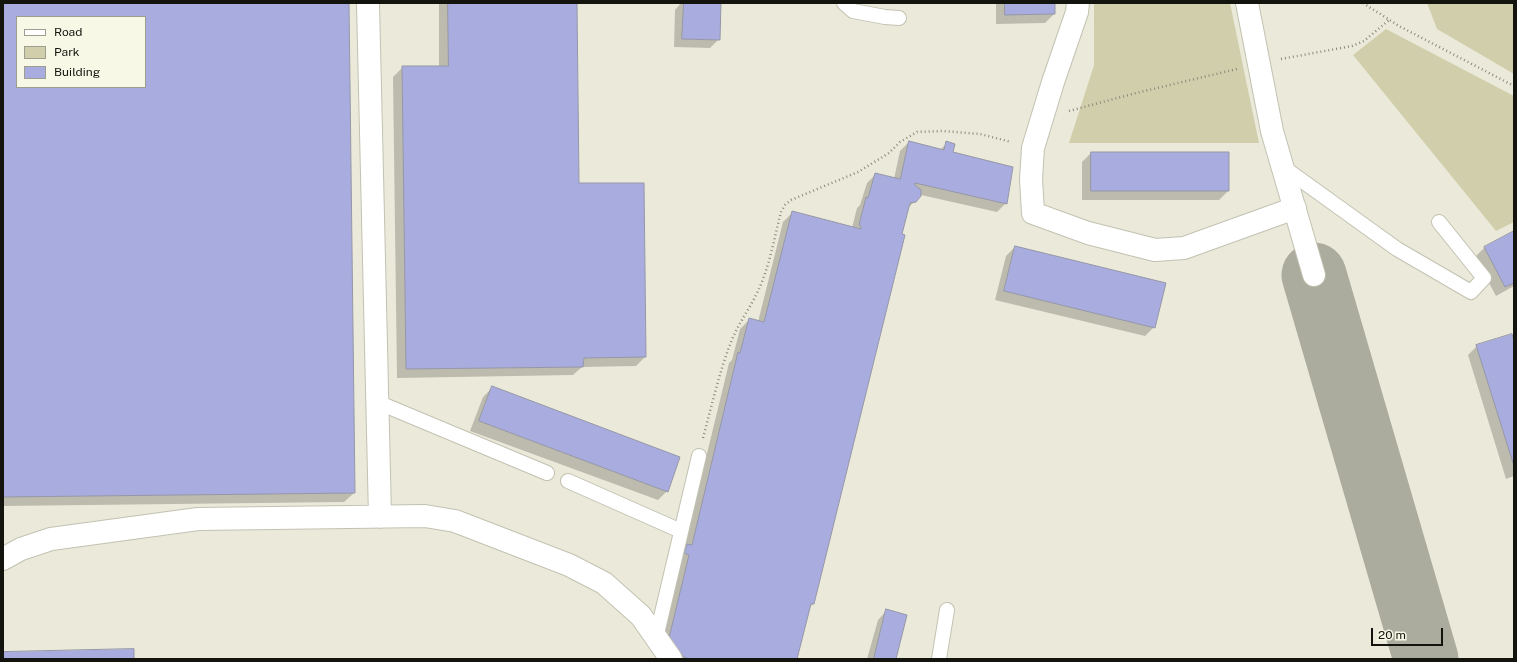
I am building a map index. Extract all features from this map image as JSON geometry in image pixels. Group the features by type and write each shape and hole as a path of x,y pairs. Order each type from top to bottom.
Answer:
{"street":[{"path":"368,3 380,517"},
{"path":"1078,3 1077,12 1052,82 1033,148 1031,179 1033,213 1088,233 1155,250 1184,248 1295,208"},
{"path":"1247,3 1272,131 1314,275"},
{"path":"3,559 21,549 51,539 198,519 425,516 455,521 569,565 604,583 641,616 671,659"}],"lane":[{"path":"844,3 853,10 885,17 900,18"},
{"path":"1283,167 1396,249 1471,292 1484,278 1439,222"},
{"path":"378,402 547,472"},
{"path":"656,638 699,456"},
{"path":"568,481 681,531"},
{"path":"939,659 947,610"}],"path":[{"path":"1362,3 1389,20 1514,86"},
{"path":"1042,118 1259,63 1352,46 1364,41 1389,20"},
{"path":"699,456 718,378 742,318 757,294 764,278 781,212 785,206 792,200 858,172 889,153 900,142 917,132 943,131 980,134 1033,148"}],"green space":[{"path":"1094,3 1230,3 1259,143 1069,143 1094,65"},
{"path":"1427,3 1514,3 1514,74 1437,29"},
{"path":"1386,29 1514,96 1514,222 1496,231 1353,55"}],"building":[{"path":"3,3 349,3 355,493 3,497"},
{"path":"448,3 577,3 579,183 644,183 646,357 584,358 583,367 406,369 402,66 448,66"},
{"path":"684,3 721,3 720,40 682,39"},
{"path":"1005,3 1055,3 1055,14 1005,15"},
{"path":"909,141 944,150 946,141 955,144 953,152 1013,167 1007,204 914,184 921,190 921,196 916,202 910,203 902,234 905,235 814,604 811,604 797,659 689,659 684,657 669,638 689,555 684,553 687,544 692,545 738,352 740,353 749,318 764,322 792,211 861,229 861,226 859,225 866,197 868,198 875,173 900,179"},
{"path":"1091,152 1229,152 1229,191 1091,191"},
{"path":"1514,231 1514,283 1505,287 1484,247"},
{"path":"1015,246 1166,283 1155,328 1004,291"},
{"path":"1512,334 1514,341 1514,466 1476,345"},
{"path":"492,386 680,457 668,492 479,421"},
{"path":"886,609 907,615 896,659 874,659"},
{"path":"134,649 134,659 3,659 3,652"}],"taxiway":[{"path":"1314,275 1426,659"}]}
